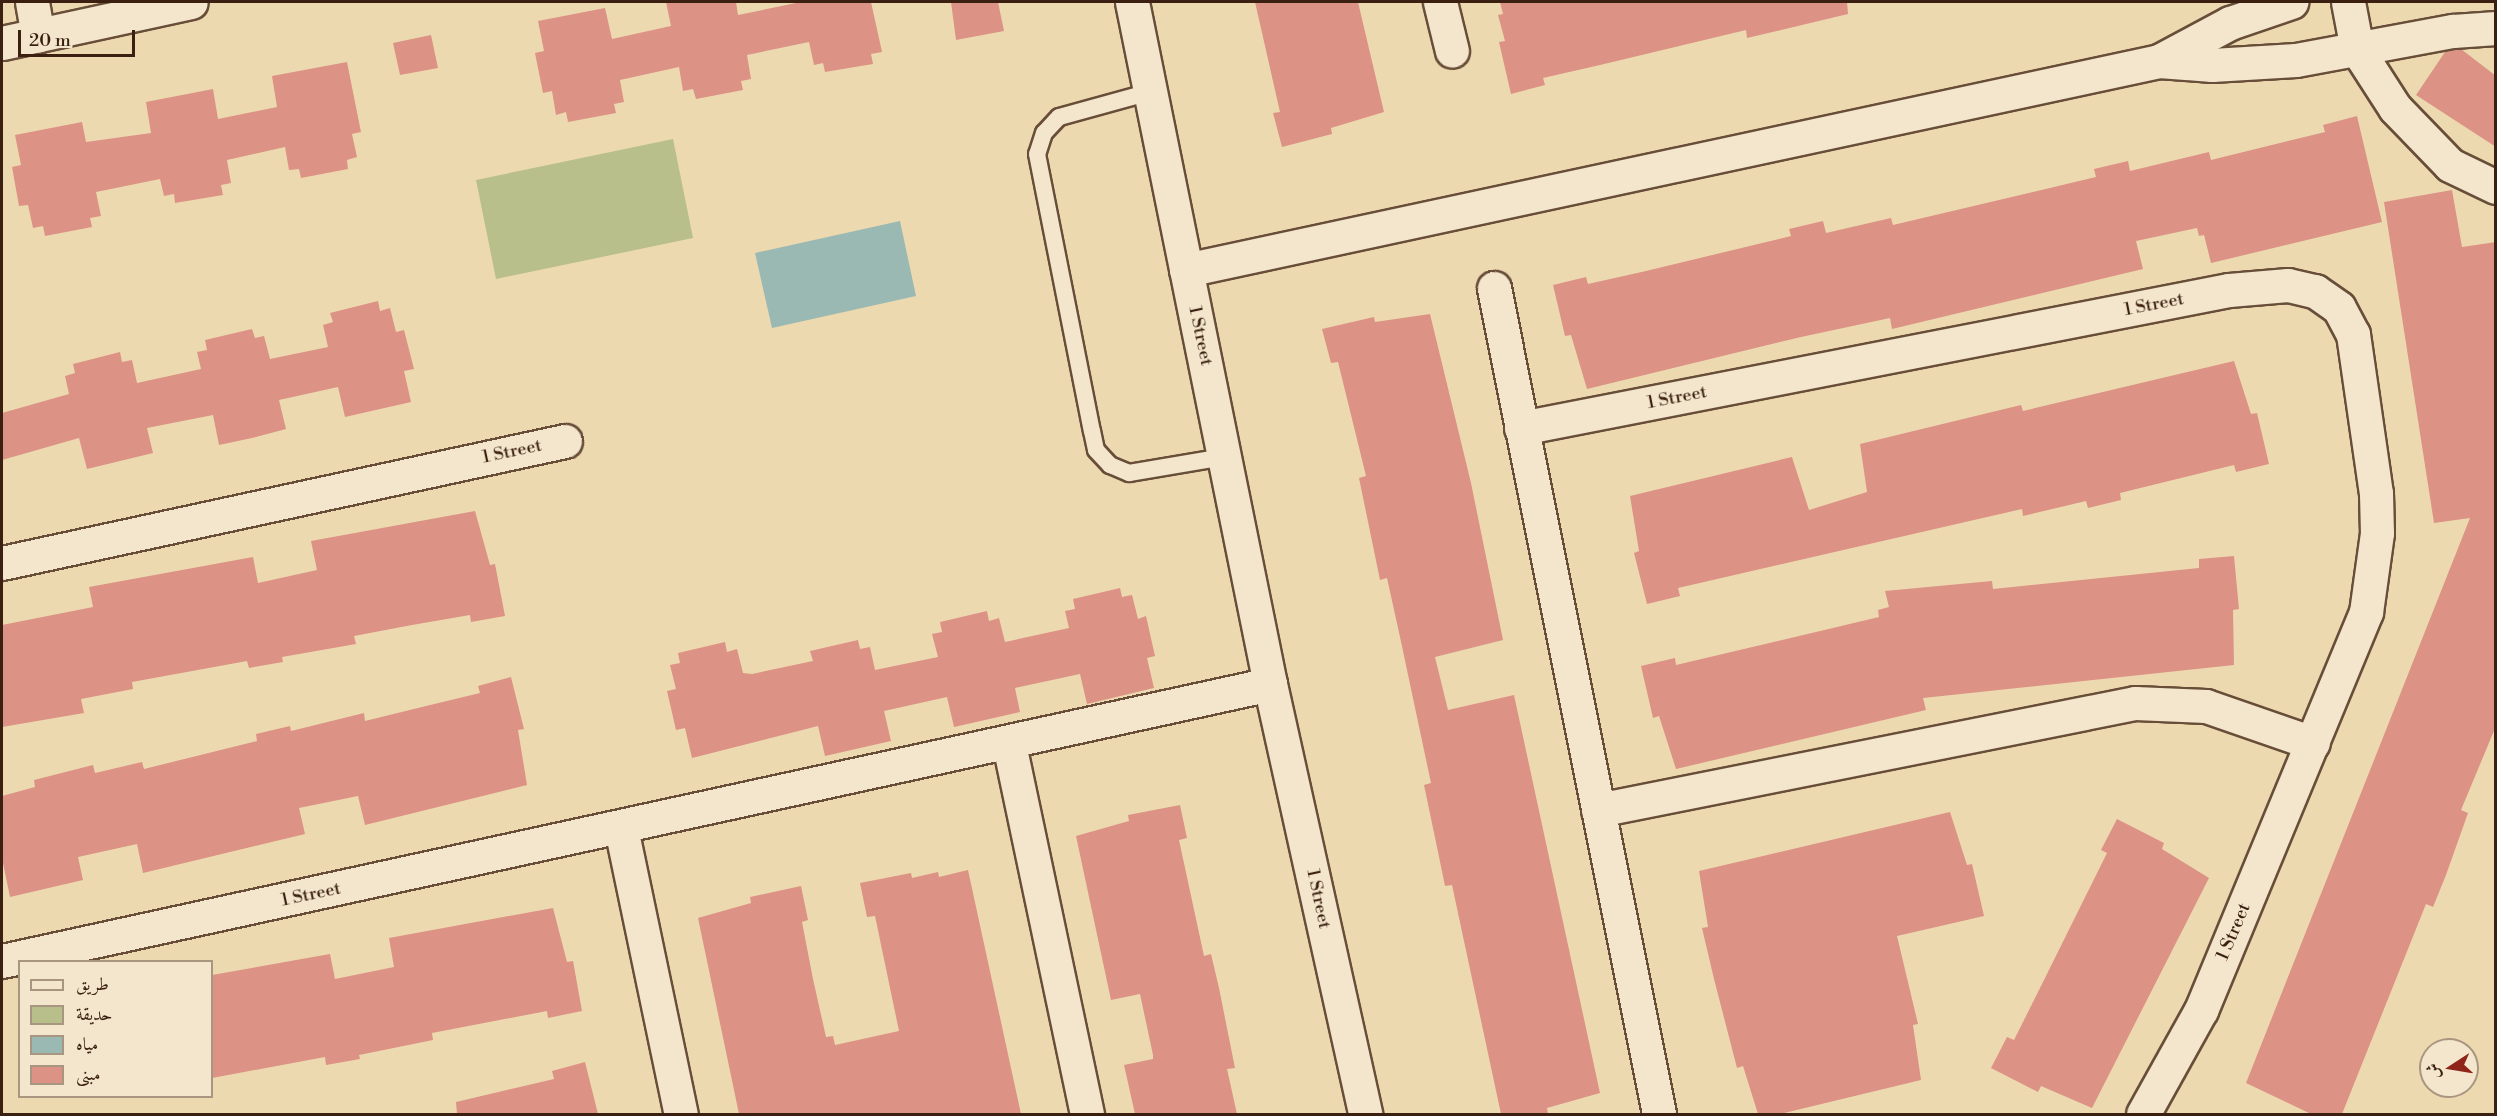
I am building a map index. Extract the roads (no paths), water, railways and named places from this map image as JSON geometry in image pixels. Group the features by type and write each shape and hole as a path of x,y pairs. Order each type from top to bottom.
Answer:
{"street":[{"path":"32,2 38,35"},
{"path":"2,43 191,2"},
{"name":"1 Street","path":"1132,2 1270,684 1365,1114"},
{"path":"1440,2 1452,51"},
{"path":"2159,61 2254,13 2291,2"},
{"path":"2348,2 2357,49 2395,108 2450,165 2496,188"},
{"path":"2254,13 2266,63"},
{"path":"1186,270 2159,61 2266,63 2453,31 2496,28"},
{"name":"1 Street","path":"1521,428 2229,290 2288,285 2315,291 2339,308 2353,334 2376,494 2378,533 2366,612 2201,1010 2143,1114"},
{"path":"1494,288 1659,1114"},
{"name":"1 Street","path":"2,564 565,441"},
{"name":"1 Street","path":"2,961 1009,744 1270,684"},
{"path":"1598,810 2134,703 2206,706 2313,744"},
{"path":"1009,744 1088,1114"},
{"path":"621,828 681,1114"}],"lane":[{"path":"1150,92 1059,117 1044,133 1037,154 1096,450 1110,465 1129,473 1224,457"}],"water":[{"path":"900,221 916,296 772,328 755,253"}]}
